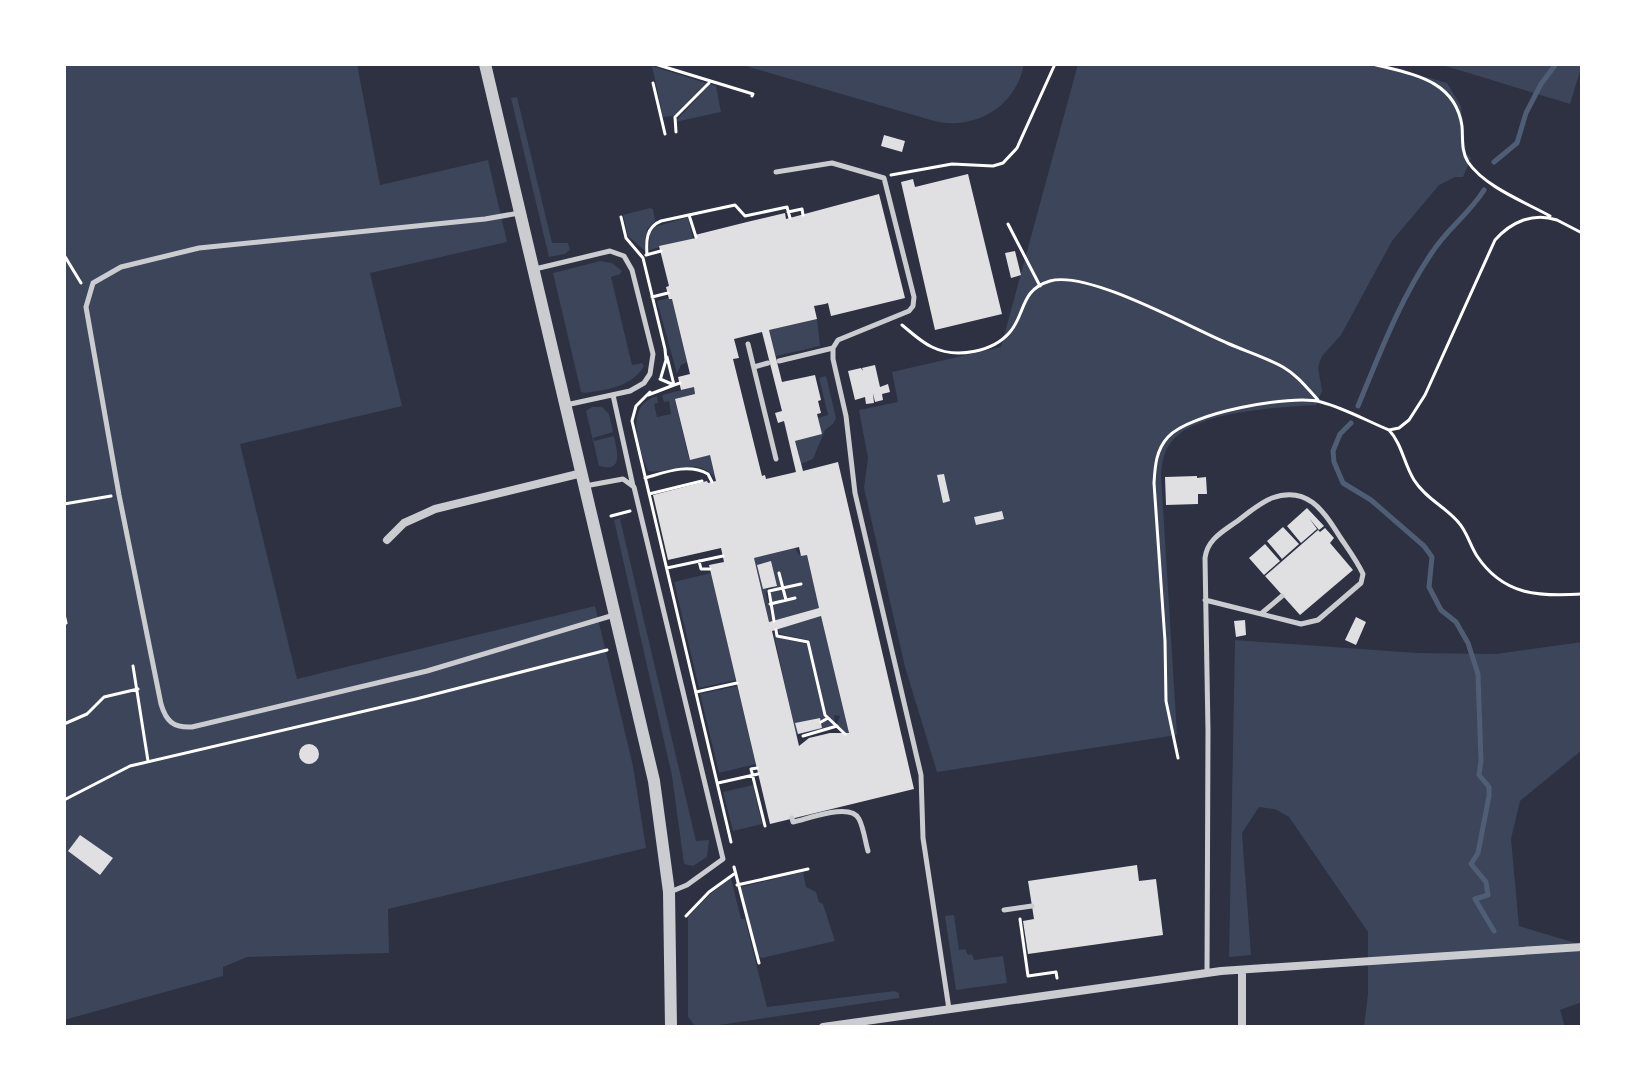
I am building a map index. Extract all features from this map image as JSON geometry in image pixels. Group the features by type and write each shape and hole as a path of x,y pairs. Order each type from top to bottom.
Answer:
{"street":[{"path":"485,64 654,781 669,892 671,1027"},
{"path":"387,540 404,523 435,509 584,479"},
{"path":"823,1027 1207,973 1582,947"},
{"path":"1242,970 1242,1027"}],"lane":[{"path":"776,172 832,163 884,178 915,300 909,311 842,338 833,348 779,361"},
{"path":"520,213 472,221 199,248 121,267 100,277 89,292 86,307 119,495 161,704 168,721 183,728 427,671 615,614"},
{"path":"534,269 610,251 620,253 628,260 653,354 650,374 639,386 566,405"},
{"path":"748,344 776,459"},
{"path":"833,348 846,416 855,493 921,775 923,838 949,1009"},
{"path":"754,367 768,363"},
{"path":"613,395 723,859 687,885 669,892"},
{"path":"584,479 623,479 634,487"},
{"path":"1205,600 1301,624 1318,620 1363,580 1362,571 1321,508 1311,500 1290,495 1273,498 1209,544 1205,558 1205,600 1207,796 1207,973"},
{"path":"1335,549 1343,543"},
{"path":"1261,614 1282,596"},
{"path":"792,818 793,822 845,811 854,812 859,818 868,851"},
{"path":"1004,910 1032,906"}],"path":[{"path":"655,64 752,96"},
{"path":"884,178 952,164 993,166 1003,163 1017,148 1055,64"},
{"path":"1373,64 1429,80 1442,87 1459,114 1464,153 1470,164 1493,184 1582,233"},
{"path":"676,132 675,117 710,81"},
{"path":"653,83 665,134"},
{"path":"674,385 645,256 652,225 735,205 741,214 748,216 787,207 790,218"},
{"path":"788,212 802,209 803,215"},
{"path":"689,215 696,237"},
{"path":"748,216 749,221"},
{"path":"621,217 626,238 645,256"},
{"path":"893,318 933,348 968,352 992,346 1010,332 1029,295 1040,286 1062,279 1132,299 1284,367 1319,401 1389,430 1399,428 1409,420 1425,395 1495,240 1524,219 1540,217 1557,220"},
{"path":"1008,224 1040,286"},
{"path":"645,256 661,251"},
{"path":"64,255 89,292"},
{"path":"652,297 668,293"},
{"path":"665,349 666,360 660,379 636,406 632,421 731,842"},
{"path":"660,379 674,385"},
{"path":"647,395 680,383"},
{"path":"1178,758 1166,701 1165,641 1154,502 1158,453 1175,431 1200,418 1260,404 1319,401"},
{"path":"1389,430 1416,483 1425,495 1458,521 1476,555 1497,580 1531,593 1582,594"},
{"path":"645,478 693,469 708,474 712,482"},
{"path":"649,494 702,481"},
{"path":"64,504 119,495"},
{"path":"611,516 631,511"},
{"path":"667,568 723,556"},
{"path":"699,561 701,569 710,569"},
{"path":"779,573 786,600"},
{"path":"774,621 768,596 770,589 801,584"},
{"path":"770,604 795,598"},
{"path":"64,614 66,623"},
{"path":"776,630 777,636 808,642 825,715 845,734"},
{"path":"64,800 119,770 148,761 416,699 607,650"},
{"path":"133,666 148,761"},
{"path":"696,692 737,683"},
{"path":"64,724 87,714 104,697 138,689"},
{"path":"821,722 828,718"},
{"path":"803,736 837,726"},
{"path":"718,783 758,771"},
{"path":"752,775 765,826"},
{"path":"754,784 760,783"},
{"path":"734,867 759,963"},
{"path":"737,885 808,869"},
{"path":"686,916 709,892 735,874"},
{"path":"1020,919 1028,976 1056,972 1057,978"}],"shaded area":[{"path":"64,64 357,64 380,185 488,160 507,242 370,273 402,406 240,444 297,679 595,606 633,766 646,848 388,909 389,953 247,957 223,967 223,976 64,1020"},
{"path":"739,64 1024,64 1020,79 1003,104 978,119 949,123"},
{"path":"1078,64 1379,64 1447,83 1461,106 1466,153 1471,158 1463,177 1455,177 1439,185 1392,241 1341,335 1322,356 1318,367 1322,391 1316,405 1261,409 1219,417 1185,430 1167,448 1161,475 1177,735 937,772 905,667 864,488 868,458 859,410 898,402 892,372 1001,347"},
{"path":"1439,64 1582,64 1582,65 1570,104"},
{"path":"652,66 706,83 673,116 663,117"},
{"path":"710,84 716,86 721,112 675,122"},
{"path":"517,97 552,243 568,243 570,250 565,254 549,257 511,98"},
{"path":"653,209 655,221 647,229 645,251 628,236 623,215"},
{"path":"688,217 693,239 649,250 650,234 654,227"},
{"path":"600,261 612,263 622,271 611,277 632,365 642,363 644,366 626,383 584,393 581,392 553,273"},
{"path":"672,299 687,362 681,365 677,374 657,301"},
{"path":"817,319 820,346 776,356 769,330"},
{"path":"826,376 836,418 825,430 813,459 801,464 795,441 822,434 818,418 828,415 819,378"},
{"path":"694,387 695,394 675,400 689,459 710,455 715,478 708,471 692,467 648,471 636,429 640,409 646,401 657,396 658,403 654,404 657,417 671,414 669,401 664,402 662,395"},
{"path":"592,407 602,407 609,414 613,432 593,438 594,441 614,436 617,459 612,466 599,466 586,411"},
{"path":"632,515 620,519 696,841 709,840 707,857 693,866 684,864 672,776 614,520"},
{"path":"795,548 799,555 807,555 819,608 775,621 769,595 773,589 770,562 758,564 764,589 768,588 766,594 773,621 769,622 754,558"},
{"path":"711,573 736,680 699,688 674,582"},
{"path":"821,616 849,733 837,725 840,716 834,715 835,723 826,715 809,640 780,634 778,629"},
{"path":"773,630 776,637 807,644 826,717 821,721 819,718 796,723 798,733 822,728 821,724 828,719 836,726 796,735"},
{"path":"1235,640 1417,653 1496,654 1582,642 1582,750 1520,801 1511,839 1519,926 1582,945 1582,1002 1560,1010 1565,1027 1364,1027 1368,994 1368,932 1289,817 1275,809 1259,807 1242,833 1251,955 1229,957"},
{"path":"737,686 756,764 719,773 700,694"},
{"path":"753,785 762,824 733,831 723,792"},
{"path":"803,872 806,887 816,892 819,902 823,904 835,941 762,958 758,956 741,887"},
{"path":"731,878 741,919 745,919 767,1007 894,991 899,993 899,998 706,1027 695,1026 688,1017 688,917"},
{"path":"954,915 959,950 965,949 974,960 1003,956 1007,983 956,990 945,916"}],"building":[{"path":"884,135 905,141 902,152 881,146"},
{"path":"968,174 1002,314 935,330 901,182 913,179 915,187"},
{"path":"879,194 905,298 831,316 828,303 814,306 817,319 769,330 782,382 815,375 821,400 818,401 821,413 817,414 822,434 795,441 803,471 838,462 914,789 770,824 709,565 724,562 721,548 668,560 653,495 716,481 710,455 690,460 675,399 695,394 694,387 681,390 678,377 690,374 672,299 669,299 666,287 669,286 659,246 785,213 786,219","holes":["762,332 782,411 775,413 778,423 784,421 796,472 766,479 765,475 762,476 733,359 739,358 734,339","799,547 801,556 807,555 819,608 769,622 754,558","821,616 849,733 809,738 799,746 772,631"]},
{"path":"1015,251 1021,275 1011,278 1005,253"},
{"path":"875,365 880,387 888,384 890,392 882,394 883,400 875,402 873,393 874,403 866,404 865,397 855,400 848,371 861,368 863,371 862,368"},
{"path":"944,474 950,501 943,503 937,475"},
{"path":"1165,477 1206,477 1207,494 1198,494 1198,504 1166,505"},
{"path":"1307,508 1324,526 1319,530 1309,518 1317,529 1301,543 1287,526"},
{"path":"1002,511 1004,519 976,525 974,517"},
{"path":"1283,527 1299,544 1282,559 1267,541"},
{"path":"1325,528 1334,538 1330,543 1353,570 1300,615 1265,576 1318,530 1320,532"},
{"path":"1265,544 1280,561 1264,575 1249,558"},
{"path":"771,561 777,586 763,589 757,565"},
{"path":"1356,617 1366,622 1356,645 1345,640"},
{"path":"1245,620 1246,635 1236,637 1234,621"},
{"path":"820,718 822,728 798,734 795,723"},
{"path":"309,744 316,747 319,754 316,761 309,764 302,761 299,754 302,747"},
{"path":"80,835 113,858 100,875 68,851"},
{"path":"1137,865 1139,881 1156,879 1163,935 1028,954 1023,921 1034,919 1028,881"}],"waterway":[{"path":"1494,162 1517,143 1526,113 1556,64"},
{"path":"1358,406 1391,327 1421,269 1484,190"},
{"path":"1351,423 1340,434 1333,451 1343,483 1371,500 1424,546 1432,557 1429,587 1441,610 1456,622 1468,643 1478,674 1479,775 1489,787 1489,796 1478,853 1471,864 1486,882 1488,895 1475,899 1494,931"}]}
